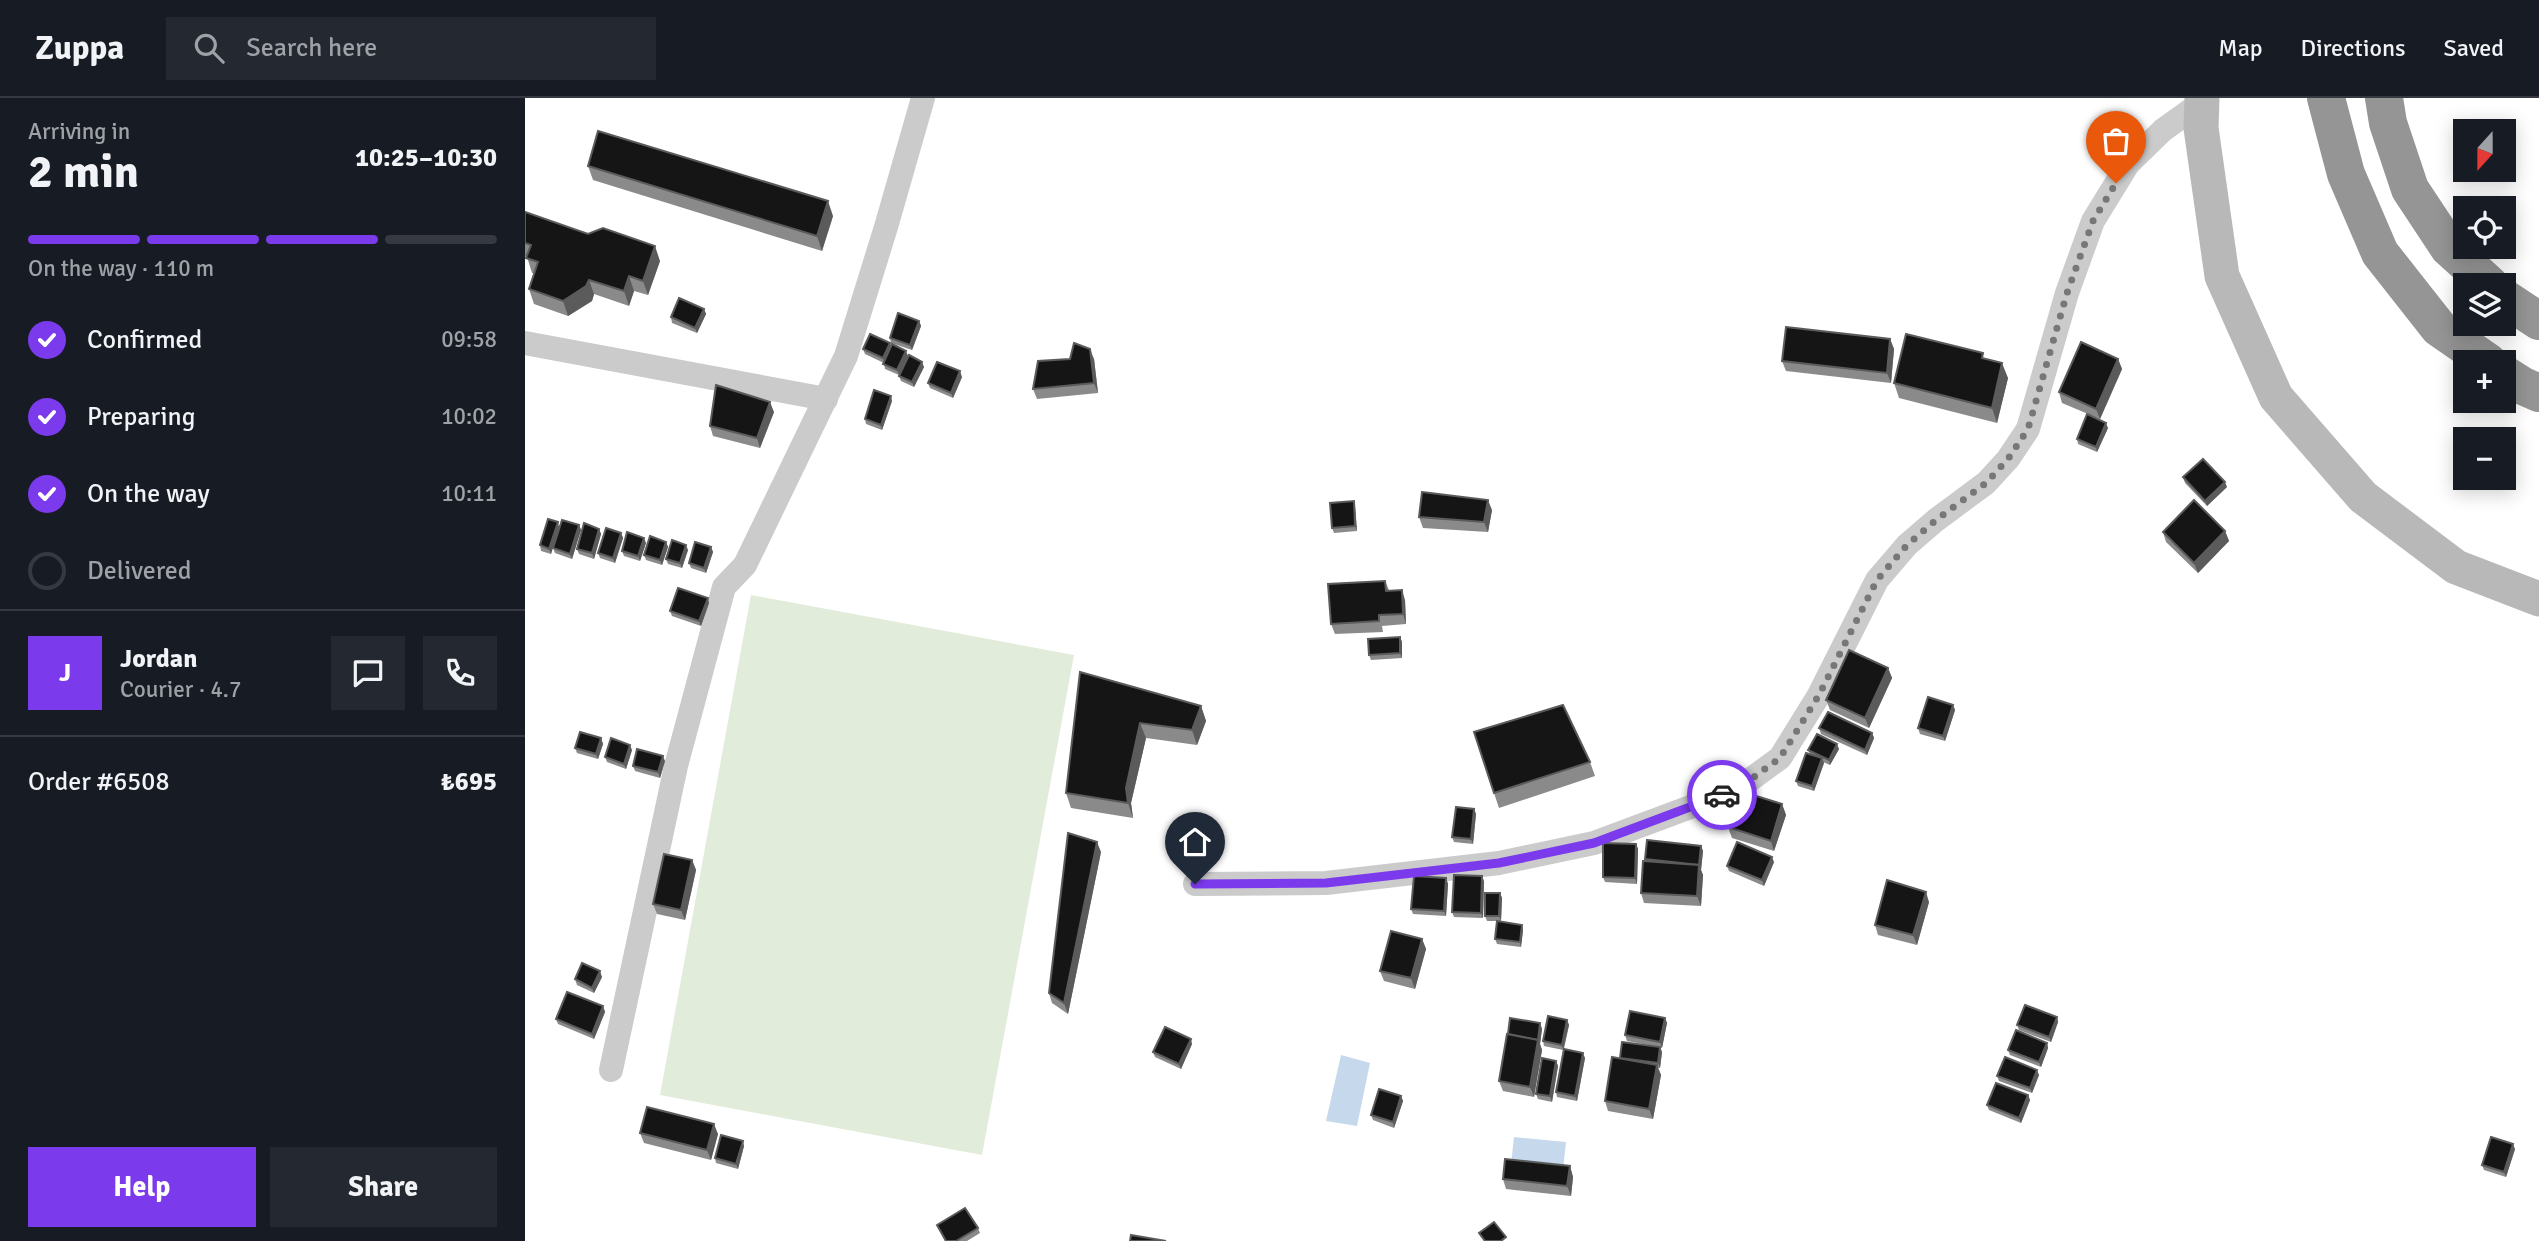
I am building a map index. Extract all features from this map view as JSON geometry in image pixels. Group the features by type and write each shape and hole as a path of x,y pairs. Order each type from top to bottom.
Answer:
{"highway":[{"path":"2326,98 2346,174 2380,253 2439,328 2471,350"},
{"path":"2384,98 2388,122 2410,189 2449,248 2477,273"},
{"path":"2516,306 2539,321"},
{"path":"2516,382 2539,393"}],"main road":[{"path":"2202,100 2201,128 2222,276 2276,397 2363,497 2456,567 2539,599"}],"street":[{"path":"611,1070 676,766 724,587 745,565 846,356 923,98"},
{"path":"1195,884 1326,883 1499,863 1580,846 1656,821 1736,790 1780,758 1819,695 1877,580 1917,537 1986,483 2008,459 2028,429 2067,293 2093,221 2128,164 2163,130 2202,100"},
{"path":"525,343 826,400"}],"green space":[{"path":"751,595 1074,655 982,1155 660,1095"}],"water":[{"path":"1341,1055 1370,1063 1357,1126 1326,1121"},
{"path":"1514,1137 1566,1142 1563,1170 1511,1164"}],"building":[{"path":"598,131 828,201 817,236 588,166"},
{"path":"525,212 588,234 603,228 655,246 643,281 629,276 624,291 589,280 586,286 563,301 529,289 538,262 526,258 531,245 525,243"},
{"path":"679,298 704,309 695,328 671,317"},
{"path":"898,313 919,321 910,345 890,338"},
{"path":"1786,327 1890,339 1887,373 1782,361"},
{"path":"870,334 890,343 883,358 863,349"},
{"path":"1906,334 1983,353 1982,358 2002,363 1992,408 1894,383"},
{"path":"2081,342 2118,359 2096,409 2059,392"},
{"path":"1074,343 1090,349 1094,383 1033,389 1038,361 1070,359"},
{"path":"892,344 906,351 897,370 883,364"},
{"path":"909,355 922,362 912,382 899,376"},
{"path":"937,362 960,371 951,393 928,383"},
{"path":"716,385 770,402 757,438 710,426"},
{"path":"874,390 891,396 881,425 865,419"},
{"path":"2087,414 2106,423 2096,447 2077,439"},
{"path":"2203,459 2225,482 2205,501 2183,477"},
{"path":"1422,492 1488,500 1484,522 1419,517"},
{"path":"2194,500 2225,531 2194,563 2163,532"},
{"path":"1354,501 1355,526 1332,528 1330,503"},
{"path":"548,519 558,522 549,549 540,545"},
{"path":"562,520 579,525 570,554 553,548"},
{"path":"584,523 599,529 592,553 577,549"},
{"path":"606,528 621,533 613,558 598,553"},
{"path":"627,532 644,538 638,556 622,551"},
{"path":"650,536 666,542 660,560 644,555"},
{"path":"672,540 686,545 680,563 666,559"},
{"path":"695,542 711,547 704,568 689,563"},
{"path":"1385,581 1386,591 1402,590 1403,614 1379,615 1379,621 1331,624 1328,584"},
{"path":"678,588 708,598 699,621 670,611"},
{"path":"1400,637 1400,653 1369,655 1368,639"},
{"path":"1849,650 1888,668 1865,718 1826,700"},
{"path":"1080,672 1201,706 1192,730 1140,723 1126,788 1128,803 1066,793"},
{"path":"1928,697 1953,705 1943,736 1918,728"},
{"path":"1563,705 1590,762 1494,793 1474,732"},
{"path":"1828,712 1872,733 1865,750 1819,728"},
{"path":"580,732 601,738 596,754 575,748"},
{"path":"1817,734 1837,744 1829,760 1808,750"},
{"path":"611,738 630,745 624,764 605,757"},
{"path":"637,749 663,756 658,772 633,766"},
{"path":"1806,753 1822,758 1812,786 1796,781"},
{"path":"1740,791 1782,804 1771,841 1728,827"},
{"path":"1456,807 1474,809 1471,839 1452,837"},
{"path":"1068,833 1097,842 1064,1003 1049,993"},
{"path":"1647,840 1701,846 1699,865 1645,859"},
{"path":"1737,842 1772,857 1762,880 1727,866"},
{"path":"1603,843 1636,844 1635,878 1603,877"},
{"path":"664,854 692,860 681,910 653,904"},
{"path":"1643,861 1699,865 1697,896 1641,893"},
{"path":"1454,875 1482,876 1481,913 1452,912"},
{"path":"1414,876 1446,878 1444,911 1411,909"},
{"path":"1887,880 1926,892 1913,935 1875,925"},
{"path":"1485,893 1500,893 1499,916 1485,916"},
{"path":"1497,921 1522,925 1520,942 1495,939"},
{"path":"1391,931 1422,939 1411,978 1380,971"},
{"path":"582,963 600,971 592,988 575,979"},
{"path":"567,992 603,1006 592,1034 556,1019"},
{"path":"2025,1005 2057,1017 2049,1037 2017,1025"},
{"path":"1630,1011 1665,1018 1660,1042 1625,1035"},
{"path":"1548,1016 1567,1020 1562,1045 1543,1041"},
{"path":"1510,1018 1540,1023 1538,1040 1508,1034"},
{"path":"1165,1027 1191,1039 1179,1064 1153,1052"},
{"path":"2016,1030 2047,1043 2039,1062 2008,1050"},
{"path":"1507,1034 1538,1040 1530,1087 1499,1081"},
{"path":"1622,1042 1660,1047 1658,1063 1620,1058"},
{"path":"1564,1049 1583,1053 1575,1096 1556,1092"},
{"path":"1612,1057 1657,1065 1649,1109 1605,1101"},
{"path":"2005,1057 2037,1070 2030,1088 1997,1076"},
{"path":"1542,1058 1556,1061 1550,1096 1536,1094"},
{"path":"1996,1083 2028,1095 2019,1118 1987,1105"},
{"path":"1379,1089 1401,1096 1393,1122 1371,1115"},
{"path":"647,1107 714,1124 707,1150 640,1133"},
{"path":"721,1135 743,1141 736,1164 715,1158"},
{"path":"2491,1137 2513,1144 2504,1172 2482,1165"},
{"path":"1505,1159 1570,1166 1567,1186 1503,1179"},
{"path":"965,1208 978,1228 956,1241 946,1241 937,1225"},
{"path":"1494,1222 1506,1237 1501,1241 1485,1241 1479,1233"},
{"path":"1131,1235 1166,1241 1130,1241"}],"way so far":[{"path":"1722,795 1736,790 1780,758 1819,695 1877,580 1907,545 1986,483 2008,459 2028,429 2067,293 2093,221 2116,183"}],"route":[{"path":"1195,884 1326,883 1499,863 1594,843 1722,795"}]}
